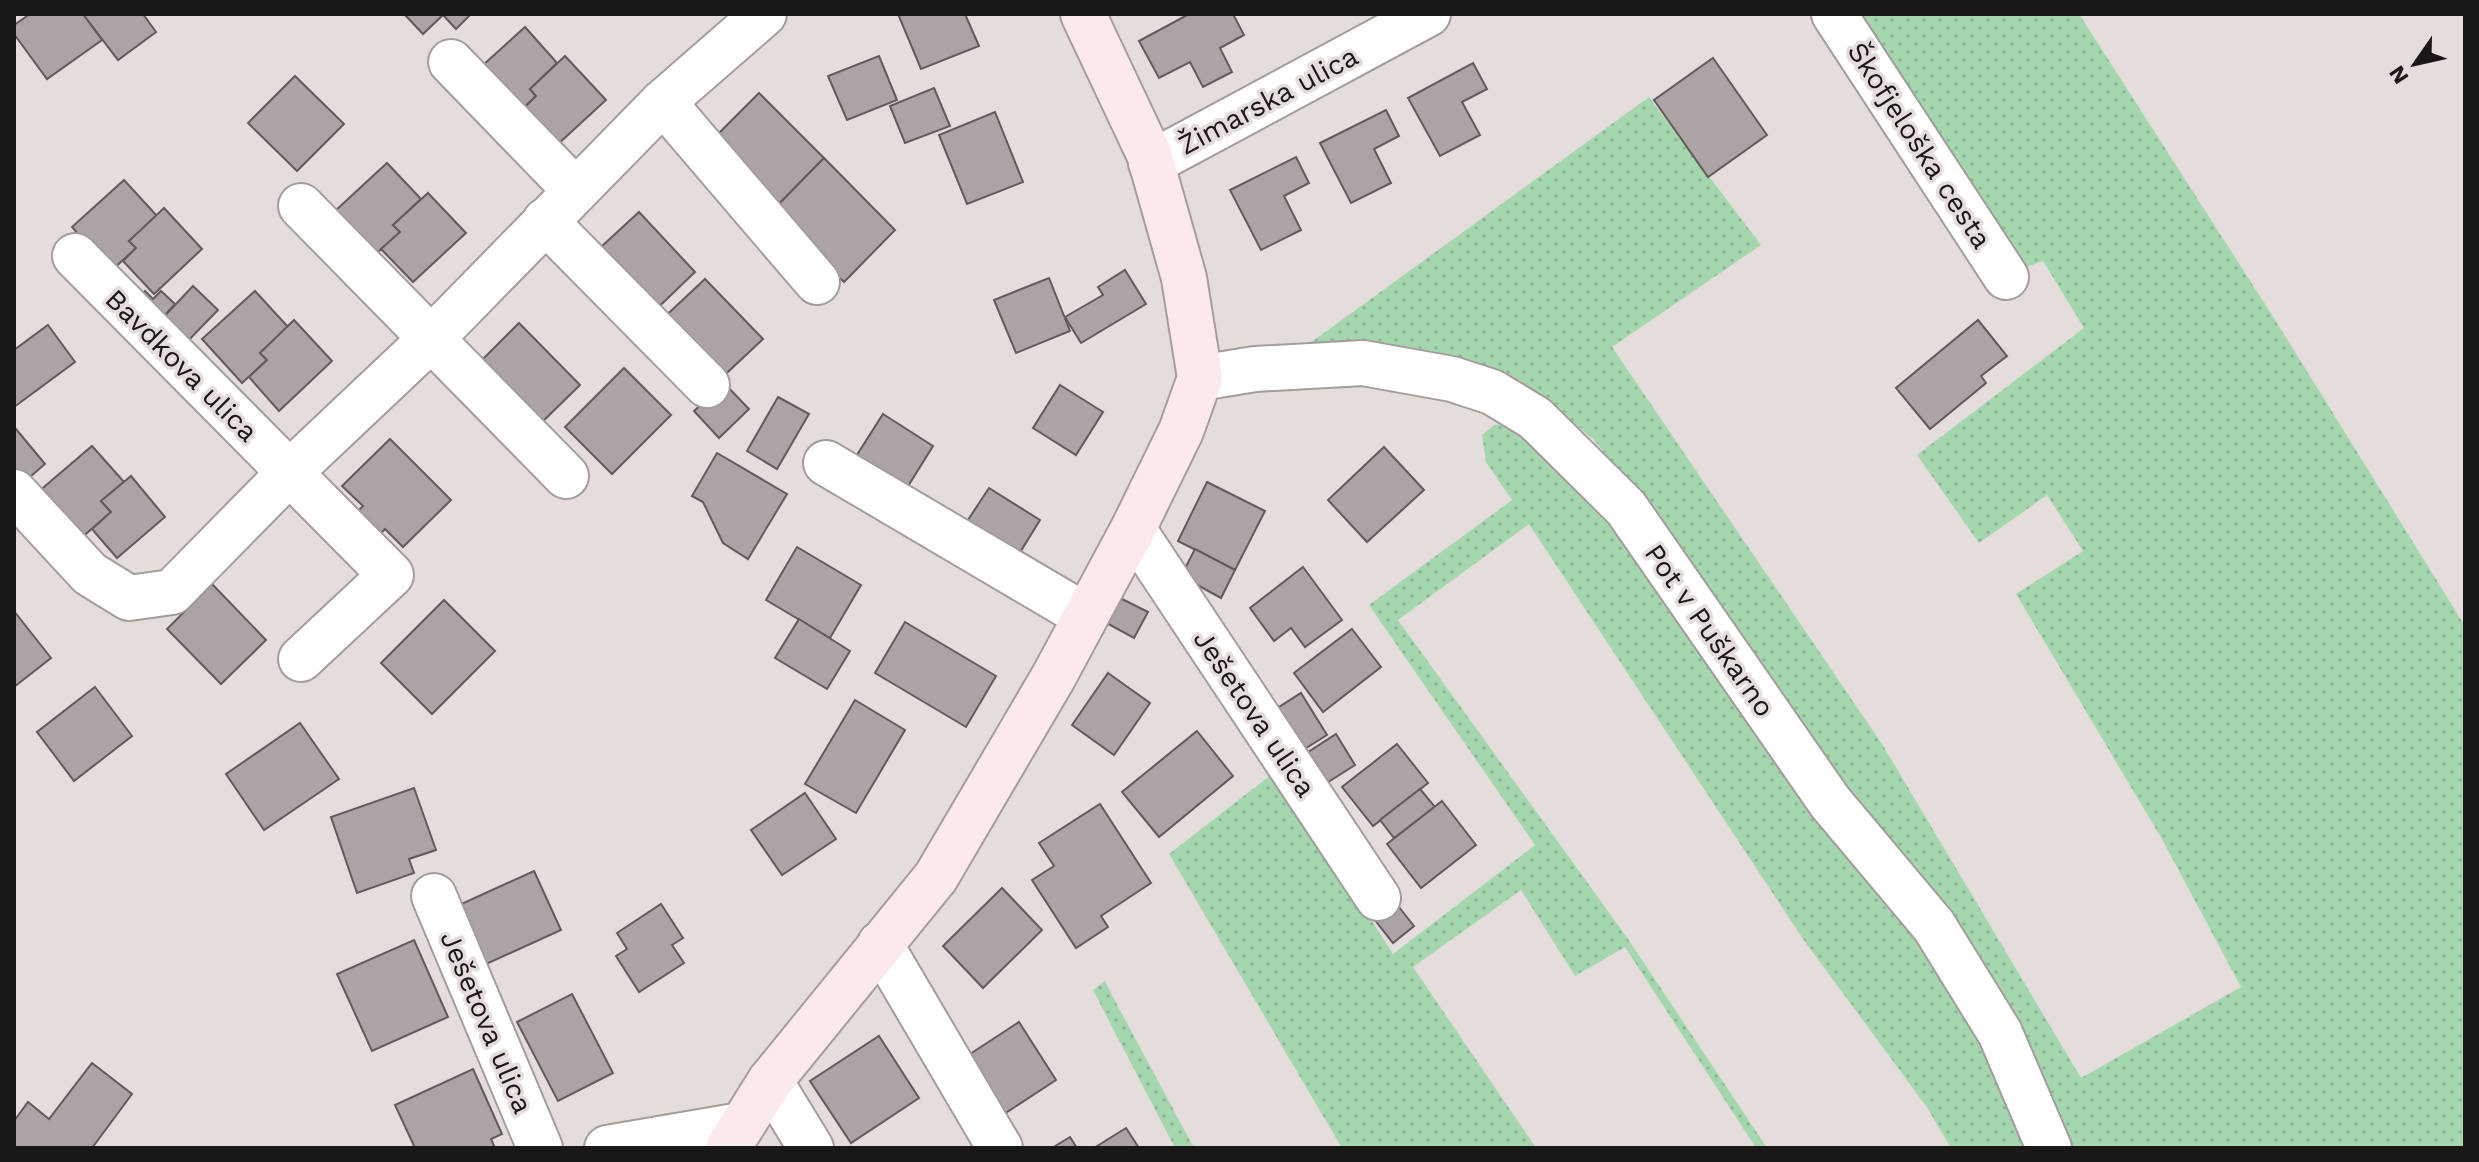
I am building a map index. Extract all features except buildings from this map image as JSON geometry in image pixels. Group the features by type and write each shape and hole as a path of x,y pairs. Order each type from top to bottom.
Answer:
{"street":[{"path":"14,492 90,574 129,598 172,592 289,473 432,338 663,102 764,14"},
{"path":"607,1148 735,1136 770,1081 936,877 1054,676 1084,615 1133,529 1181,431 1200,378 1184,278 1151,163 1083,14"},
{"name":"Žimarska ulica","path":"1151,163 1428,14"},
{"name":"Škofjeloška cesta","path":"1834,14 2006,277"},
{"path":"451,62 575,190"},
{"path":"663,102 817,282"},
{"path":"301,206 566,476"},
{"path":"545,221 707,385"},
{"name":"Bavdkova ulica","path":"75,256 391,575 301,659"},
{"name":"Pot v Puškarno","path":"1200,378 1255,369 1363,363 1452,379 1492,392 1535,418 1626,508 1830,802 1934,926 2000,1033 2049,1148"},
{"path":"826,463 1084,615"},
{"name":"Ješetova ulica","path":"1133,529 1378,898"},
{"name":"Ješetova ulica","path":"434,896 540,1148"},
{"path":"880,944 1000,1148"},
{"path":"770,1081 811,1148"}],"green space":[{"path":"1854,14 2079,14 2272,315 2465,626 2465,1148 2069,1148 1851,794 1780,701 1630,483 1593,439 1543,397 1496,371 1452,356 1371,346 1295,354 1649,97 1761,245 1612,347 1882,744 2081,1078 2241,987 2162,839 2016,594 2083,551 2047,495 1979,543 1917,455 2084,328 2043,261 2023,268"},
{"path":"1510,423 1609,515 1959,983 2032,1148 1951,1148 1926,1106 1803,939 1529,524 1398,620 1628,939 1767,1148 1756,1148 1625,947 1575,976 1521,890 1413,967 1536,1148 1342,1148 1169,854 1276,771 1393,954 1535,845 1369,605 1512,500 1486,462 1482,435 1494,425"},
{"path":"1105,981 1194,1148 1175,1148 1093,990"}]}
